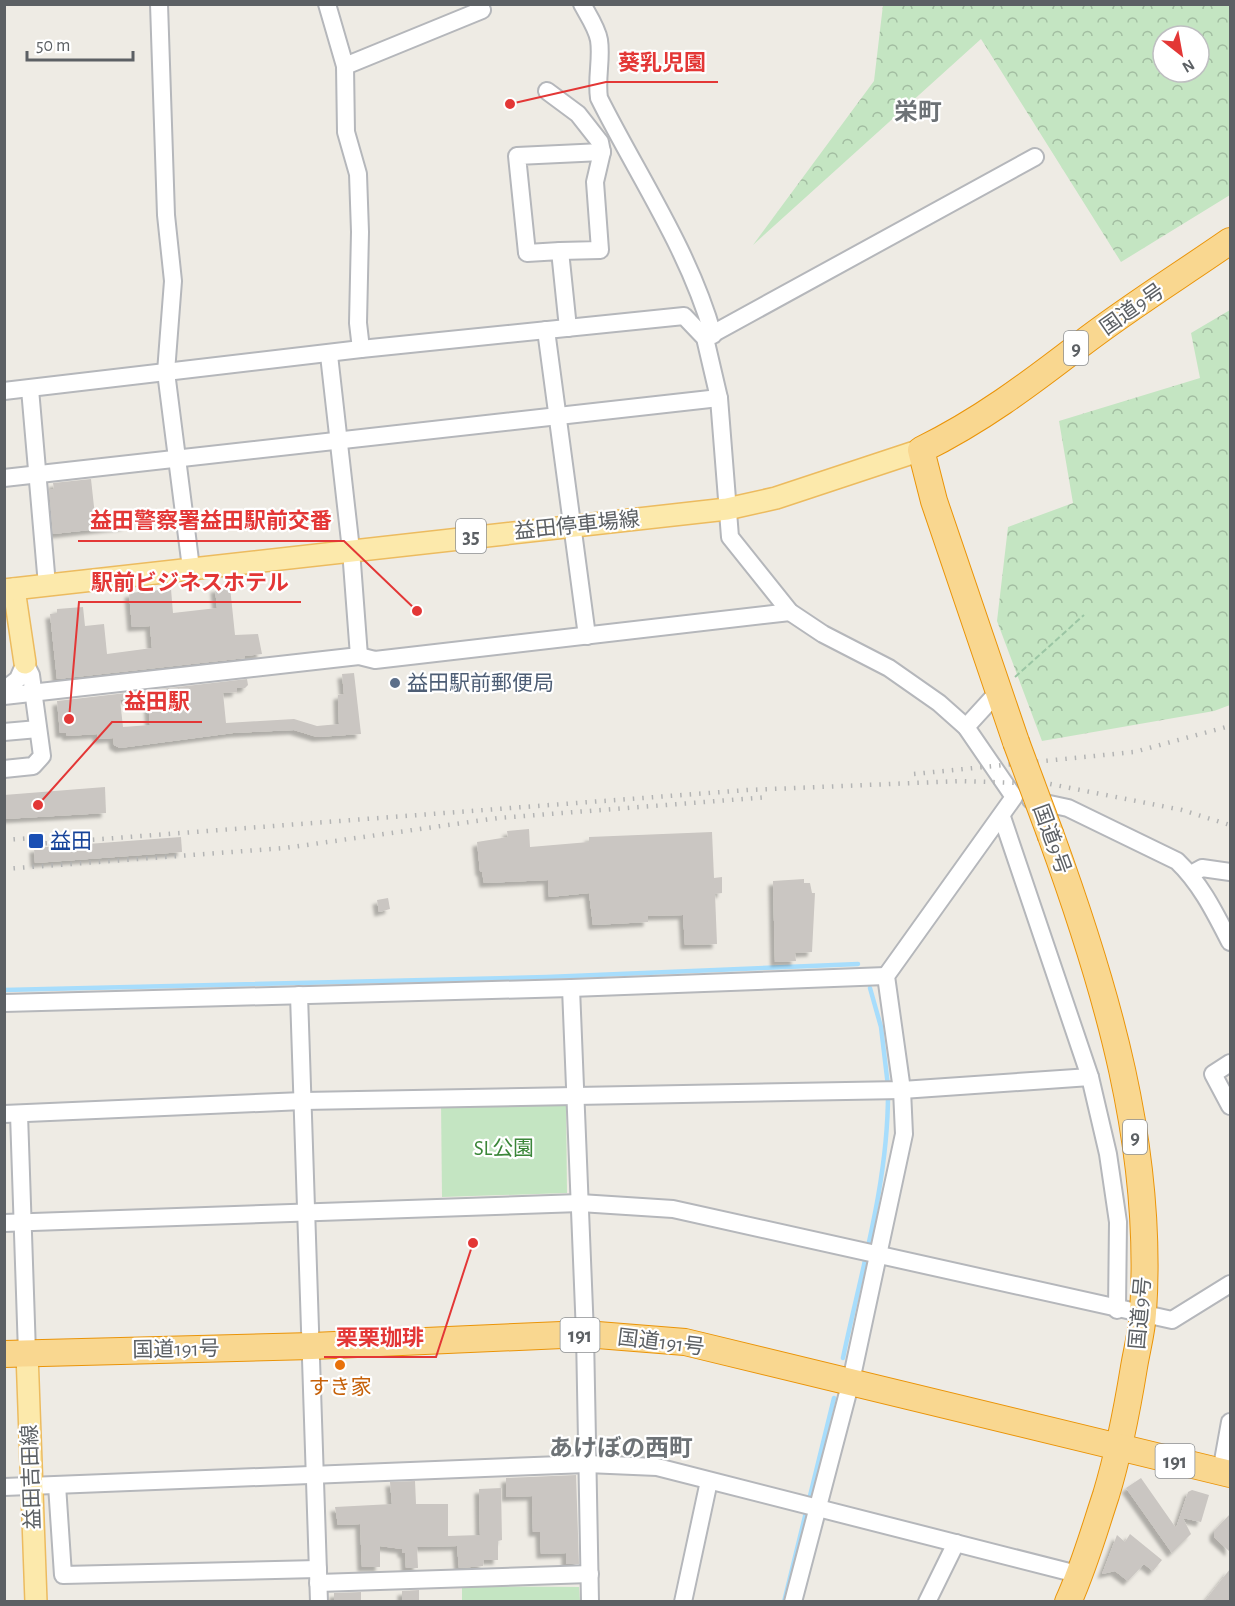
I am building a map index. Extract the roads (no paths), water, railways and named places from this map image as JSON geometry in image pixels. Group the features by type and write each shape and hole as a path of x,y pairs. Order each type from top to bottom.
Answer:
{"highway":[{"name":"国道9号","path":"1068,1602 1081,1575 1120,1447 1143,1315 1145,1241 1134,1125 1117,1042 1078,910 998,692 934,501 921,450 964,429 1230,241"},
{"name":"国道191号","path":"16,1353 312,1346 585,1334 685,1342 1226,1473"}],"main road":[{"name":"益田停車場線","path":"25,663 10,589 727,509 776,498 921,450"},
{"name":"益田吉田線","path":"16,1353 32,1486 36,1602"}],"street":[{"path":"159,4 166,215 173,281 166,372 191,568"},
{"path":"327,4 345,66 346,132 358,174 360,232 358,322 361,349"},
{"path":"345,66 482,10 480,4"},
{"path":"582,4 599,37 600,54 596,81 599,98 702,298 719,398 730,537 790,612 823,634 889,668 939,703 966,727 1014,797 1068,808 1177,861 1191,874 1230,942"},
{"path":"547,91 578,114 600,142 602,152 595,182 600,250 527,253 517,156 602,152"},
{"path":"709,337 1035,157"},
{"path":"560,251 568,328"},
{"path":"4,391 329,355 361,349 684,316 709,337"},
{"path":"546,330 587,636"},
{"path":"329,355 351,550 359,656"},
{"path":"30,388 47,585"},
{"path":"4,477 719,398"},
{"path":"4,696 359,656 375,660 790,612"},
{"path":"4,690 18,679 25,663"},
{"path":"4,769 33,766 42,756 31,675 25,663"},
{"path":"966,727 998,692"},
{"path":"4,732 38,729"},
{"path":"793,1602 851,1381 904,1134 902,1090 886,975 1002,817 1014,797"},
{"path":"1002,817 1090,1077 1108,1154 1118,1222 1117,1310"},
{"path":"1191,874 1202,868 1230,872"},
{"path":"4,1003 571,988 886,975"},
{"path":"571,988 585,1334 590,1602"},
{"path":"299,994 319,1602"},
{"path":"1230,1063 1213,1074 1230,1106"},
{"path":"16,1353 22,1222 12,1114 303,1101 902,1090 1090,1077"},
{"path":"4,1223 580,1203 673,1209 1117,1310 1172,1320 1230,1284"},
{"path":"1226,1473 1230,1422"},
{"path":"4,1486 587,1464 657,1467 1081,1575"},
{"path":"683,1602 709,1480"},
{"path":"57,1485 63,1575 590,1574"},
{"path":"927,1602 956,1543"}],"waterway":[{"path":"4,990 547,977 858,964"},
{"path":"870,988 881,1027 888,1086"},
{"path":"843,1358 879,1194 884,1161 888,1094"},
{"path":"784,1602 834,1398"}],"railway":[{"path":"914,774 1134,752 1230,726"},
{"path":"36,844 748,790 961,781 1050,784 1182,810 1230,825"},
{"path":"4,869 285,848 498,818 769,797"},
{"path":"4,840 46,837"}],"place":[{"name":"葵乳児園","path":"510,104"},
{"name":"益田警察署益田駅前交番","path":"417,611"},
{"name":"益田駅前郵便局","path":"395,683"},
{"name":"駅前ビジネスホテル","path":"69,719"},
{"name":"益田駅","path":"38,805"},
{"name":"益田","path":"36,841"},
{"name":"栗栗珈琲","path":"473,1243"},
{"name":"すき家","path":"340,1365"}],"district":[{"name":"栄町","path":"918,112"},
{"name":"あけぼの西町","path":"621,1448"}],"park label":[{"name":"SL公園","path":"504,1148"}]}
